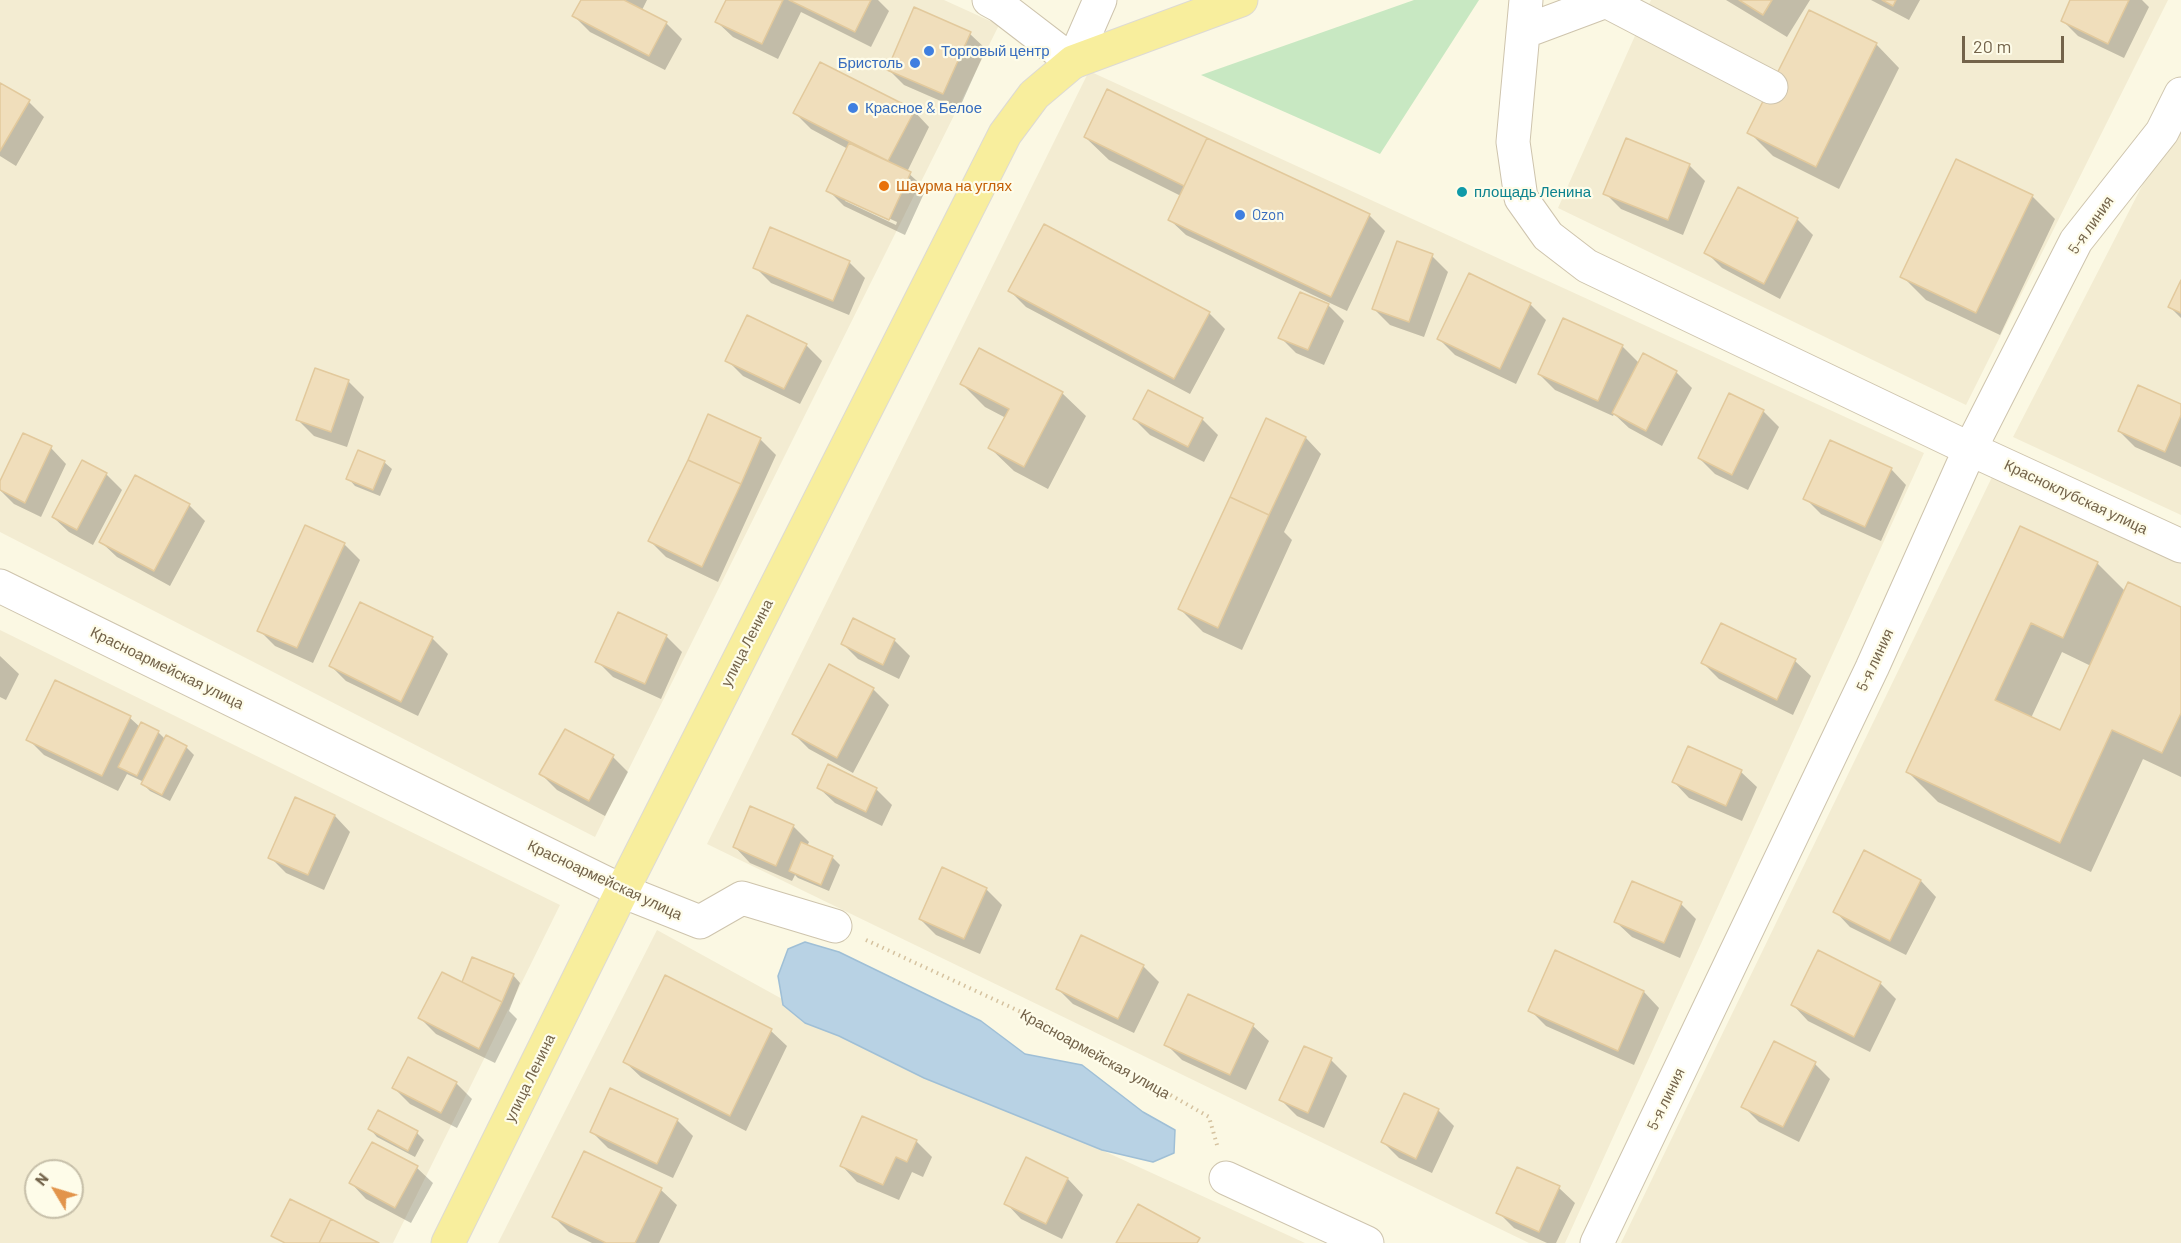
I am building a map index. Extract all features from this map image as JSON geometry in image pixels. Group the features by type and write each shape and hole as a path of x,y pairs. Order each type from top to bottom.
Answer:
{"main road":[{"name":"улица Ленина","path":"448,1243 622,891 1005,134 1034,95 1073,62 1241,0"}],"street":[{"path":"989,0 1073,62 1100,0"},
{"name":"Красноклубская улица","path":"1526,0 1513,142 1521,198 1548,236 1587,266 1970,449 2181,546"},
{"path":"1523,32 1606,0 1771,87"},
{"name":"5-я линия","path":"1597,1243 1867,679 1970,449 2076,241 2162,132 2181,94"},
{"name":"Красноармейская улица","path":"0,586 622,891 700,922 742,898 835,926"},
{"path":"1226,1178 1367,1243"}],"path":[{"name":"Красноармейская улица","path":"835,926 1047,1024 1209,1117 1226,1178"}],"shaded area":[{"path":"0,0 944,0 999,25 595,837 0,532"},
{"path":"1651,0 2168,0 1966,405 1558,208"},
{"path":"1089,71 1924,453 1565,1243 1529,1243 707,844"},
{"path":"2181,110 2181,515 2013,437"},
{"path":"1993,475 2181,563 2181,1243 1621,1243"},
{"path":"0,630 560,905 393,1243 0,1243"},
{"path":"657,930 784,1000 920,1067 1305,1243 498,1243"}],"green space":[{"path":"1414,0 1479,0 1380,154 1201,75"}],"water":[{"path":"805,942 839,952 981,1021 1025,1054 1082,1065 1143,1112 1175,1130 1174,1153 1153,1162 1102,1150 924,1078 839,1036 805,1023 783,1005 778,976 788,949"}],"building":[{"path":"581,0 624,0 667,22 649,56 572,16"},
{"path":"726,0 783,0 762,44 715,22"},
{"path":"789,0 871,0 855,32"},
{"path":"1739,0 1772,0 1763,15"},
{"path":"1882,0 1896,0 1893,6"},
{"path":"2070,0 2129,0 2108,44 2061,21"},
{"name":"Торговый центр","path":"914,7 971,32 943,94 887,70"},
{"path":"1809,10 1877,43 1816,167 1747,133"},
{"path":"820,62 915,110 888,161 793,113"},
{"path":"0,83 30,100 0,151"},
{"path":"1107,89 1207,138 1184,186 1084,137"},
{"path":"1207,138 1370,214 1331,297 1168,220"},
{"path":"1626,138 1690,164 1668,220 1603,194"},
{"path":"849,143 911,172 889,220 826,191"},
{"path":"1956,159 2033,195 1976,313 1900,277"},
{"path":"1738,187 1798,218 1764,284 1704,253"},
{"path":"1044,224 1210,312 1174,379 1008,291"},
{"path":"770,227 850,261 833,301 753,268"},
{"path":"1397,241 1433,254 1409,322 1372,309"},
{"path":"1469,273 1531,303 1500,369 1437,339"},
{"path":"2181,280 2181,313 2168,307"},
{"path":"1300,292 1329,304 1308,350 1278,338"},
{"path":"747,315 807,344 784,389 725,361"},
{"path":"1563,318 1623,345 1598,401 1538,374"},
{"path":"979,348 1063,392 1024,467 988,448 1009,409 960,384"},
{"path":"1643,353 1677,371 1646,431 1612,413"},
{"path":"315,368 349,380 331,432 296,420"},
{"path":"2138,385 2181,404 2181,415 2165,452 2118,431"},
{"path":"1148,390 1203,418 1188,447 1133,419"},
{"path":"1729,393 1764,410 1732,475 1698,458"},
{"path":"708,414 761,438 741,484 688,460"},
{"path":"1266,418 1306,437 1269,515 1230,497"},
{"path":"23,433 52,446 25,503 0,490 0,481"},
{"path":"1830,440 1892,468 1865,527 1803,499"},
{"path":"358,450 385,461 373,490 346,479"},
{"path":"82,460 107,473 77,530 52,517"},
{"path":"688,460 741,484 702,567 648,541"},
{"path":"135,475 190,504 154,571 99,542"},
{"path":"1230,497 1269,515 1218,628 1178,609"},
{"path":"305,525 345,543 297,648 257,631"},
{"path":"2020,526 2098,562 2063,638 2031,623 1995,700 2060,730 2128,582 2181,607 2181,713 2162,753 2112,730 2060,843 1906,772"},
{"path":"360,602 433,637 401,702 329,666"},
{"path":"618,612 667,635 645,684 595,662"},
{"path":"853,618 895,639 883,665 841,644"},
{"path":"1721,623 1796,659 1777,700 1701,663"},
{"path":"829,664 874,688 837,758 792,734"},
{"path":"55,680 131,716 102,776 26,740"},
{"path":"141,722 159,731 137,776 118,767"},
{"path":"565,729 614,755 589,801 539,774"},
{"path":"166,735 187,746 162,795 141,784"},
{"path":"1688,746 1742,770 1726,806 1672,782"},
{"path":"828,764 877,788 866,812 817,788"},
{"path":"295,797 335,815 308,875 268,858"},
{"path":"750,806 794,825 776,866 733,847"},
{"path":"801,842 833,856 821,885 789,871"},
{"path":"1864,850 1921,880 1890,941 1833,912"},
{"path":"942,867 987,888 964,939 919,919"},
{"path":"1632,881 1682,902 1664,943 1614,922"},
{"path":"1081,935 1144,965 1118,1019 1056,989"},
{"path":"1555,950 1644,991 1618,1051 1528,1011"},
{"path":"1818,950 1881,982 1854,1037 1791,1005"},
{"path":"472,957 514,974 502,1002 462,982"},
{"path":"442,972 502,1002 479,1049 418,1018"},
{"path":"665,975 772,1029 730,1116 623,1062"},
{"path":"1188,994 1254,1024 1230,1075 1164,1045"},
{"path":"1774,1041 1816,1062 1783,1127 1741,1107"},
{"path":"1304,1046 1332,1058 1308,1113 1279,1100"},
{"path":"408,1057 457,1082 441,1113 392,1088"},
{"path":"610,1088 678,1119 657,1164 590,1132"},
{"path":"1404,1093 1439,1109 1416,1159 1381,1142"},
{"path":"378,1110 418,1131 408,1151 368,1129"},
{"path":"862,1116 917,1140 907,1162 896,1157 883,1185 840,1166"},
{"path":"372,1142 418,1166 395,1208 349,1183"},
{"path":"584,1151 662,1188 635,1243 606,1243 552,1217"},
{"path":"1026,1157 1068,1178 1046,1224 1004,1204"},
{"path":"1517,1167 1560,1186 1539,1232 1496,1213"},
{"path":"290,1199 331,1219 319,1243 285,1243 271,1236"},
{"path":"1138,1204 1200,1238 1197,1243 1116,1243"},
{"path":"331,1219 379,1243 319,1243"}],"place":[{"name":"Торговый центр","path":"929,51"},
{"name":"Бристоль","path":"915,63"},
{"name":"Красное & Белое","path":"853,108"},
{"name":"Шаурма на углях","path":"884,186"},
{"name":"площадь Ленина","path":"1462,192"},
{"name":"Ozon","path":"1240,215"}]}
